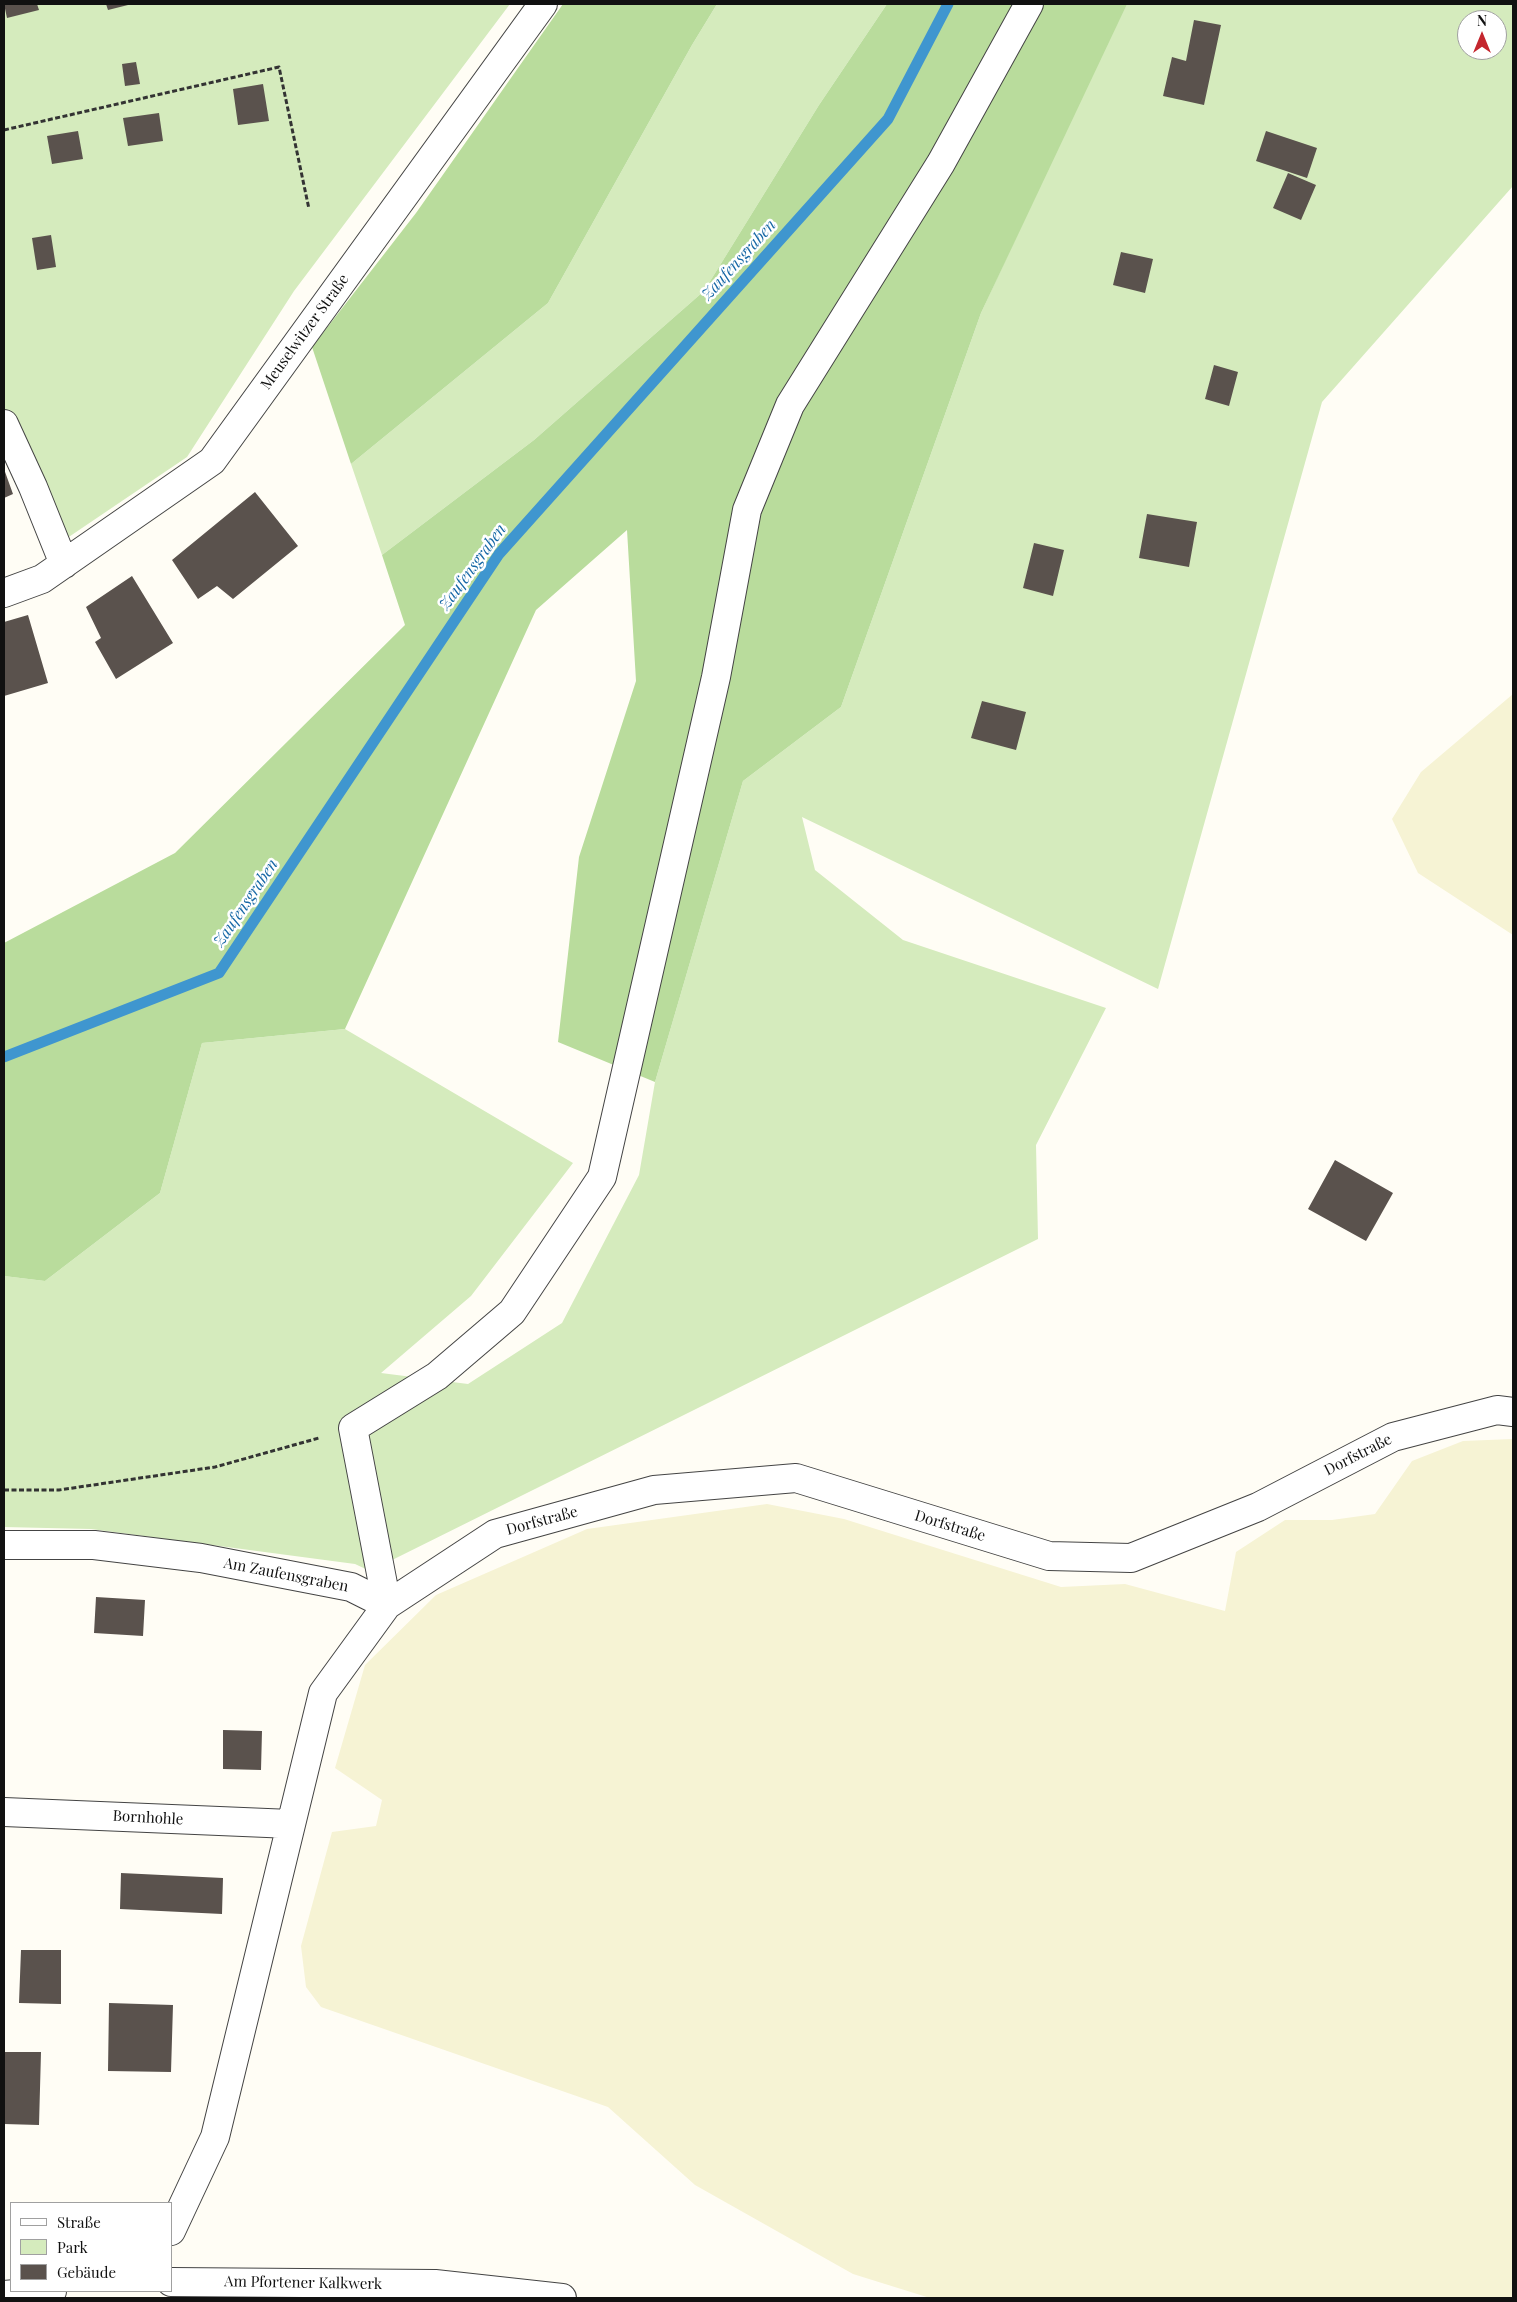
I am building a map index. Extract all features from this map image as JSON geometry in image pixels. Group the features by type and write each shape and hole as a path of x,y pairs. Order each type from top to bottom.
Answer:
{"street":[{"name":"Meuselwitzer Straße","path":"4,593 42,579 212,460 543,4"},
{"path":"172,2229 216,2137 323,1693 387,1605 353,1428 437,1376 512,1312 602,1177 716,677 747,510 790,405 941,163 1029,4"},
{"path":"4,424 33,487 64,564"},
{"name":"Dorfstraße","path":"387,1605 495,1534 654,1490 796,1478 1049,1556 1131,1558 1258,1507 1392,1437 1497,1410 1513,1412"},
{"name":"Am Zaufensgraben","path":"4,1545 94,1545 200,1558 351,1587 387,1605"},
{"name":"Bornhohle","path":"4,1812 292,1824"},
{"name":"Am Pfortener Kalkwerk","path":"172,2282 434,2291 562,2298"},
{"path":"4,2295 40,2292"}],"path":[{"path":"4,130 279,67 309,209"},
{"path":"4,1490 58,1490 216,1467 353,1428"}],"shaded area":[{"path":"1513,694 1513,935 1418,873 1392,819 1421,772"},
{"path":"1513,1439 1513,2298 930,2298 853,2274 695,2185 608,2107 321,2007 306,1987 301,1946 332,1832 376,1826 382,1800 335,1768 365,1665 436,1595 587,1529 767,1504 844,1519 1061,1587 1125,1584 1225,1611 1236,1552 1285,1520 1332,1520 1375,1514 1412,1461 1463,1441"}],"green space":[{"path":"4,4 510,4 294,291 187,457 51,549 4,435"},
{"path":"563,4 717,4 692,45 548,303 351,464 312,347 416,213"},
{"path":"717,4 887,4 819,105 704,291 534,440 382,555 351,464 548,303 692,45"},
{"path":"887,4 1127,4 981,313 841,707 743,781 655,1082 558,1042 579,857 636,681 627,530 536,610 345,1029 202,1043 160,1193 45,1281 4,1276 4,943 175,853 405,625 382,555 534,440 704,291 819,105"},
{"path":"1124,4 1513,4 1513,186 1322,402 1158,989 802,817 815,870 903,940 1106,1008 1036,1145 1038,1239 370,1571 355,1564 91,1529 4,1527 4,1276 45,1281 160,1193 202,1043 345,1029 573,1163 471,1296 381,1373 468,1384 562,1323 639,1175 655,1082 743,781 841,707 981,313"}],"building":[{"path":"4,4 37,4 39,10 7,18"},
{"path":"106,4 132,4 108,10"},
{"path":"1194,20 1221,25 1204,105 1163,96 1172,57 1186,61"},
{"path":"136,62 140,84 125,86 122,64"},
{"path":"263,84 269,121 238,125 233,89"},
{"path":"159,113 163,141 128,146 123,118"},
{"path":"78,131 83,159 52,164 47,136"},
{"path":"1266,131 1317,148 1307,178 1256,161"},
{"path":"1288,173 1316,185 1301,220 1273,208"},
{"path":"51,235 56,267 37,270 32,238"},
{"path":"1121,252 1153,259 1145,293 1113,285"},
{"path":"1214,365 1238,372 1229,406 1205,399"},
{"path":"4,469 13,494 4,498"},
{"path":"255,492 298,546 233,599 217,586 198,599 172,560"},
{"path":"1147,514 1197,522 1189,567 1139,558"},
{"path":"1034,543 1064,550 1053,596 1023,588"},
{"path":"132,576 173,643 116,679 95,642 101,638 86,607"},
{"path":"28,615 48,683 4,696 4,622"},
{"path":"982,701 1026,712 1016,750 971,738"},
{"path":"1335,1160 1393,1193 1366,1241 1308,1209"},
{"path":"96,1597 145,1600 143,1636 94,1633"},
{"path":"223,1730 262,1731 261,1770 223,1769"},
{"path":"121,1873 223,1878 222,1914 120,1909"},
{"path":"21,1950 61,1950 61,2004 19,2003"},
{"path":"109,2003 173,2005 171,2072 108,2071"},
{"path":"4,2052 41,2052 39,2125 4,2124"}],"waterway":[{"name":"Zaufensgraben","path":"4,1057 219,973 499,554 888,119 948,4"}]}
